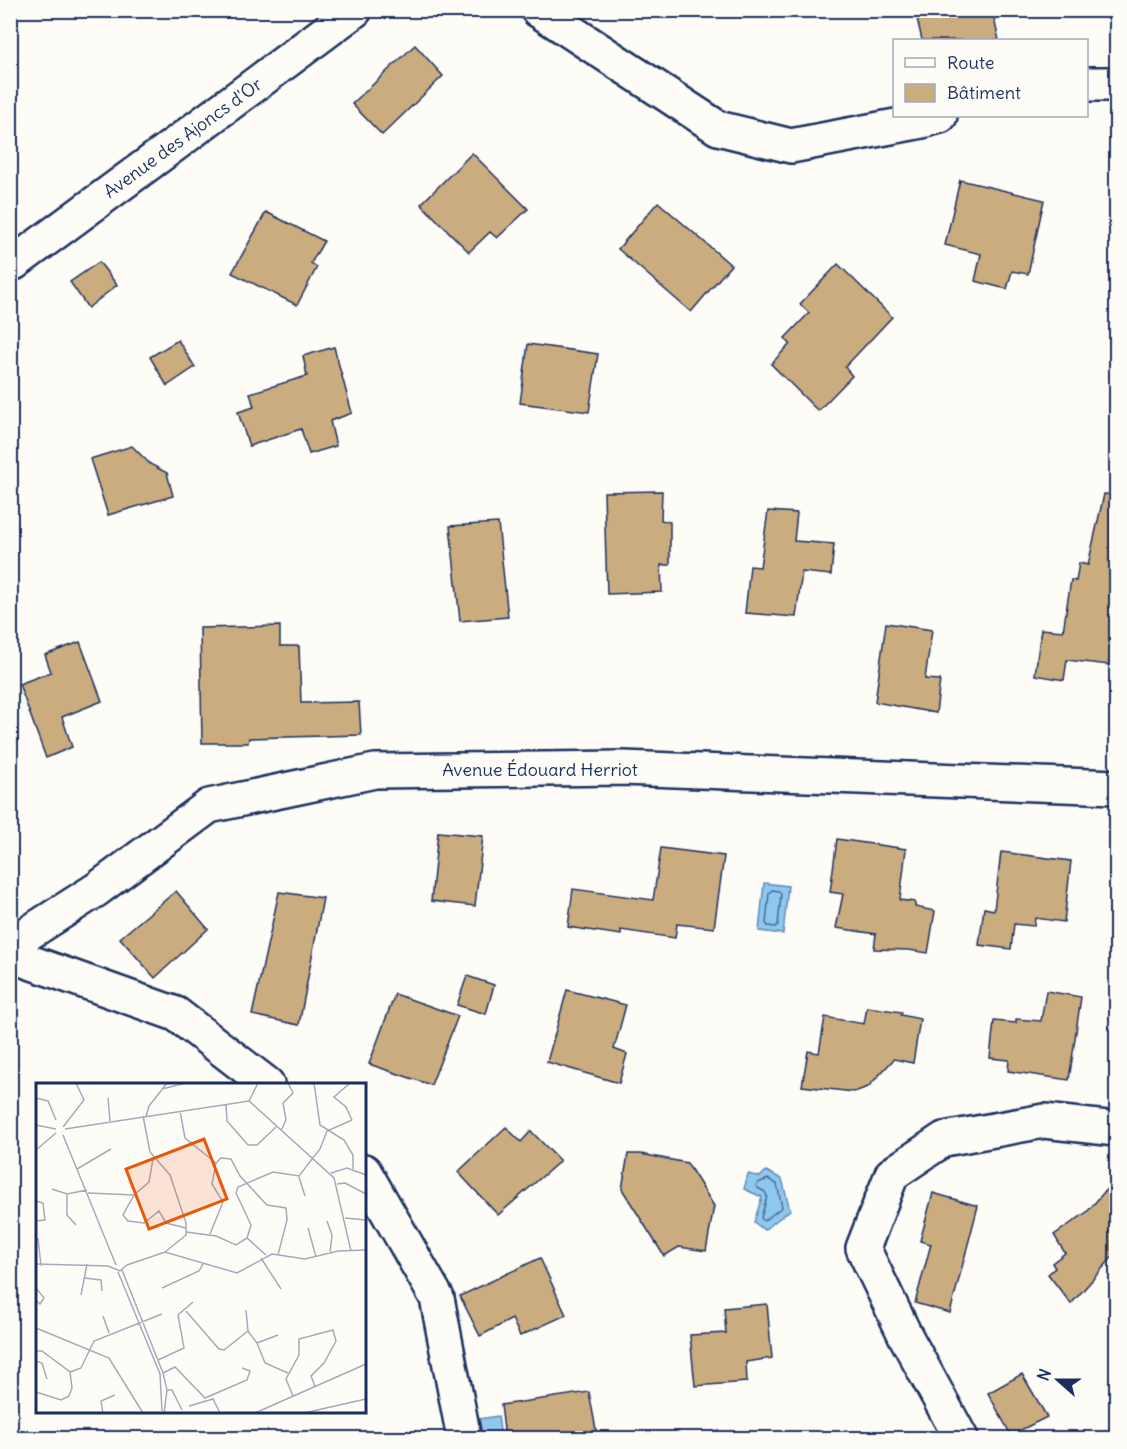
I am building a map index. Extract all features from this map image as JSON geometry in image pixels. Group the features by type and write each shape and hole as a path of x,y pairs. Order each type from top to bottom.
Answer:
{"street":[{"name":"Avenue des Ajoncs d'Or","path":"10,264 355,10"},
{"path":"538,10 718,128 791,146 936,117"},
{"path":"1088,84 1116,84"},
{"name":"Avenue Édouard Herriot","path":"10,945 96,890 209,806 375,771 623,768 1116,787"},
{"path":"10,955 176,1014 266,1083"},
{"path":"961,1438 906,1337 863,1248 892,1174 944,1139 1044,1121 1116,1129"},
{"path":"366,1174 437,1298 464,1438"}],"water":[{"path":"764,883 788,886 783,934 759,931"},
{"path":"766,1171 782,1179 790,1210 764,1230 754,1222 762,1197 744,1189 748,1174 760,1177"},
{"path":"498,1416 501,1438 474,1438 472,1420"}],"building":[{"path":"915,10 992,10 999,39 922,39"},
{"path":"415,45 443,76 382,135 352,104"},
{"path":"472,153 528,209 497,238 490,232 469,252 421,204"},
{"path":"960,180 1044,200 1028,274 1012,271 1007,289 975,281 981,254 945,245"},
{"path":"658,202 731,265 691,312 618,249"},
{"path":"266,212 324,241 311,263 317,267 297,305 232,273"},
{"path":"99,262 117,285 88,308 70,282"},
{"path":"838,264 892,317 845,367 852,376 818,411 771,364 790,344 785,338 809,313 800,304"},
{"path":"178,340 195,367 167,386 150,357"},
{"path":"528,344 598,354 589,412 520,403"},
{"path":"334,347 352,413 330,421 336,446 309,454 301,429 249,446 238,412 254,407 250,393 307,376 303,356"},
{"path":"132,446 150,464 167,473 173,496 108,515 90,459"},
{"path":"662,491 661,520 670,522 670,565 661,565 662,592 607,594 604,492"},
{"path":"1104,494 1116,495 1116,613 1109,665 1067,660 1064,680 1035,675 1041,629 1063,631 1071,580 1076,581 1079,563 1088,565"},
{"path":"768,511 797,513 794,541 834,544 831,575 802,572 796,617 745,613 750,566 760,567"},
{"path":"498,523 508,617 460,621 450,526"},
{"path":"886,623 932,630 925,679 940,680 936,713 875,702"},
{"path":"280,626 280,646 299,646 301,703 359,702 361,735 249,738 248,743 202,743 200,628"},
{"path":"80,642 102,701 62,717 72,747 46,758 19,684 51,672 45,655"},
{"path":"438,832 483,836 475,906 431,901"},
{"path":"837,839 906,849 900,900 915,902 915,907 935,911 928,953 874,949 876,934 836,928 843,894 830,892"},
{"path":"661,848 724,856 714,928 677,924 675,938 621,930 621,935 568,927 573,889 653,900"},
{"path":"1001,852 1071,861 1064,922 1035,918 1034,926 1014,924 1011,949 979,945 984,908 994,910"},
{"path":"176,891 208,929 155,978 120,938"},
{"path":"279,892 323,898 299,1025 252,1015"},
{"path":"467,976 494,985 486,1014 457,1005"},
{"path":"567,990 626,1005 614,1049 627,1054 619,1083 547,1062"},
{"path":"1046,991 1081,997 1069,1080 1008,1071 1009,1060 990,1058 994,1021 1016,1023 1016,1019 1041,1021"},
{"path":"395,994 458,1016 431,1085 369,1064"},
{"path":"867,1007 902,1012 901,1015 920,1019 913,1063 894,1059 868,1087 854,1092 802,1086 808,1051 819,1053 825,1017 864,1024"},
{"path":"506,1127 521,1142 531,1131 560,1161 498,1215 458,1172"},
{"path":"628,1154 641,1154 687,1163 714,1206 706,1251 679,1247 664,1256 622,1189"},
{"path":"1116,1178 1116,1253 1071,1304 1048,1274 1055,1268 1052,1263 1065,1253 1054,1235 1087,1212"},
{"path":"933,1193 978,1206 950,1313 915,1303 931,1244 920,1241"},
{"path":"540,1258 566,1315 520,1336 512,1319 480,1336 460,1296"},
{"path":"767,1304 772,1358 746,1362 747,1382 695,1386 690,1335 726,1333 724,1308"},
{"path":"1022,1374 1047,1417 1011,1435 988,1393"},
{"path":"589,1392 597,1435 574,1438 505,1438 501,1405"}]}
